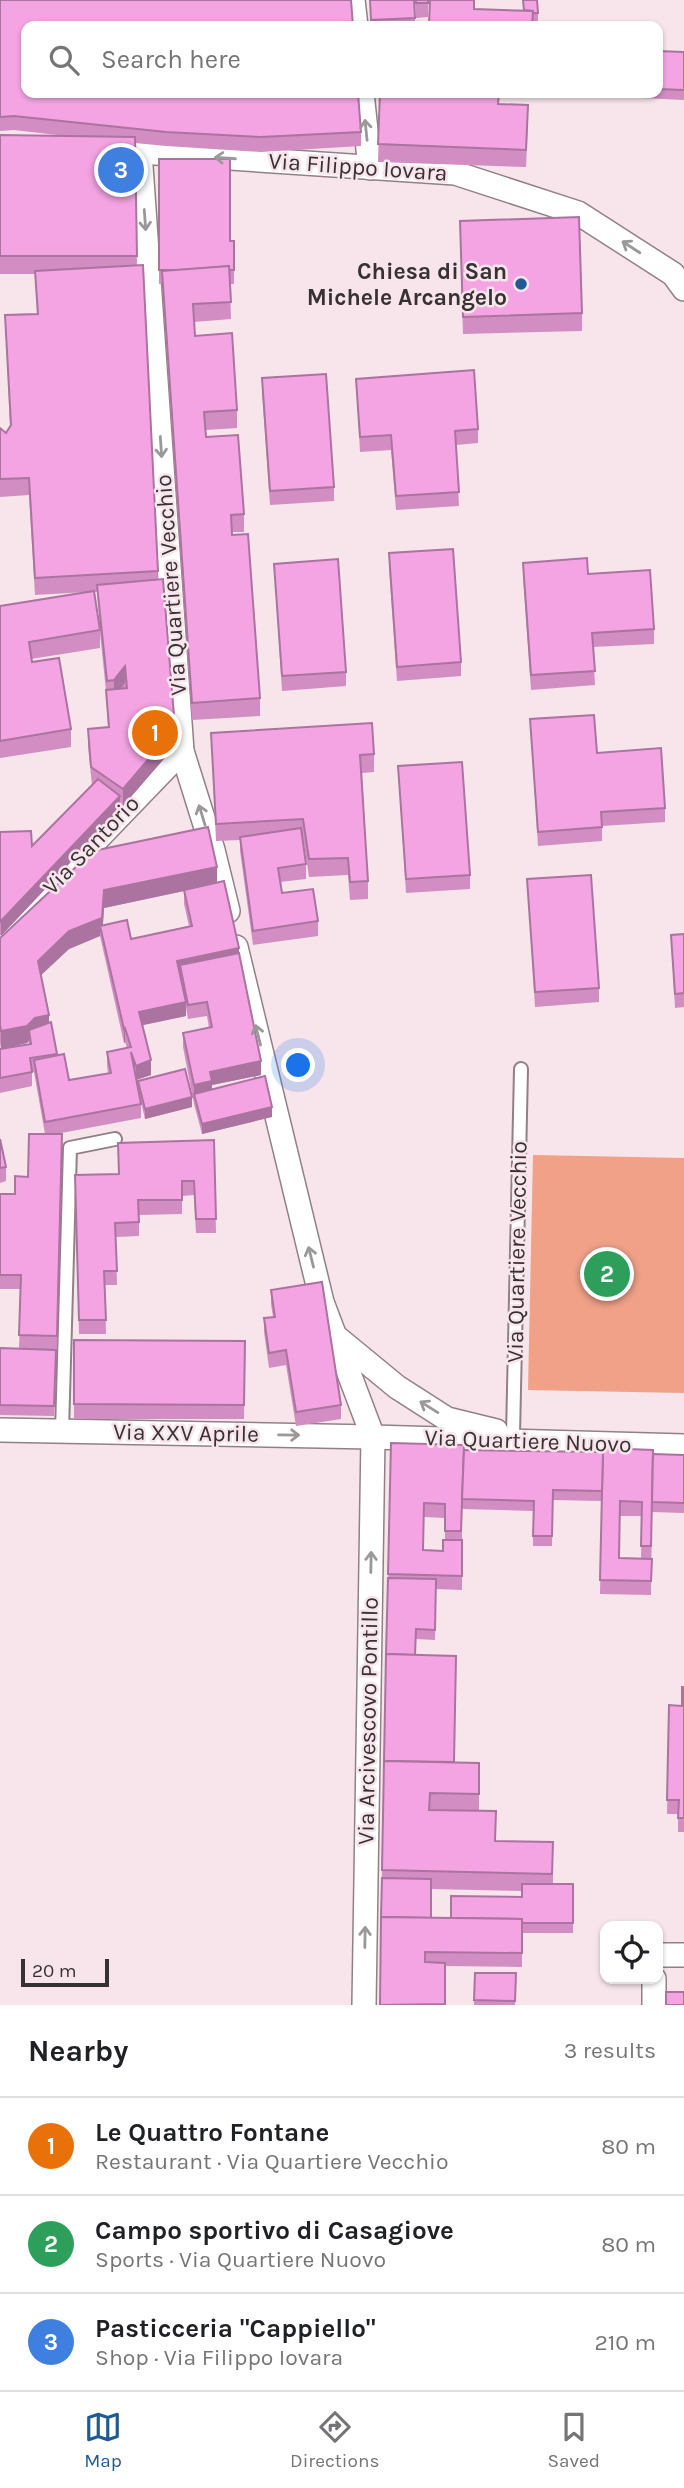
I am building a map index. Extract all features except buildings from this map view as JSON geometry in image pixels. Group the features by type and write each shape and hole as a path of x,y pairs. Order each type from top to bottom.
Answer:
{"street":[{"path":"353,0 355,21"},
{"path":"363,98 370,168"},
{"name":"Via Filippo Iovara","path":"102,149 455,173 578,213 673,274 684,289"},
{"name":"Via Quartiere Vecchio","path":"140,152 182,751 213,850 321,1302 373,1437"},
{"name":"Via Santorio","path":"0,940 182,751"},
{"name":"Via Quartiere Vecchio","path":"335,1336 397,1387 447,1419 540,1442"},
{"name":"Via XXV Aprile","path":"0,1430 373,1437"},
{"name":"Via Quartiere Nuovo","path":"373,1437 684,1446"},
{"name":"Via Arcivescovo Pontillo","path":"364,2005 373,1437"},
{"path":"663,1955 684,1955"},
{"path":"654,1984 654,2005"}],"lane":[{"name":"Via Quartiere Vecchio","path":"513,1435 521,1069"},
{"path":"62,1431 70,1148 115,1139"}],"shaded area":[{"path":"533,1155 684,1158 684,1393 528,1390"}],"place":[{"name":"Pasticceria \"Cappiello\"","path":"121,170"},
{"name":"Chiesa di San Michele Arcangelo","path":"521,284"},
{"name":"Le Quattro Fontane","path":"155,733"},
{"name":"Campo sportivo di Casagiove","path":"607,1274"}]}
